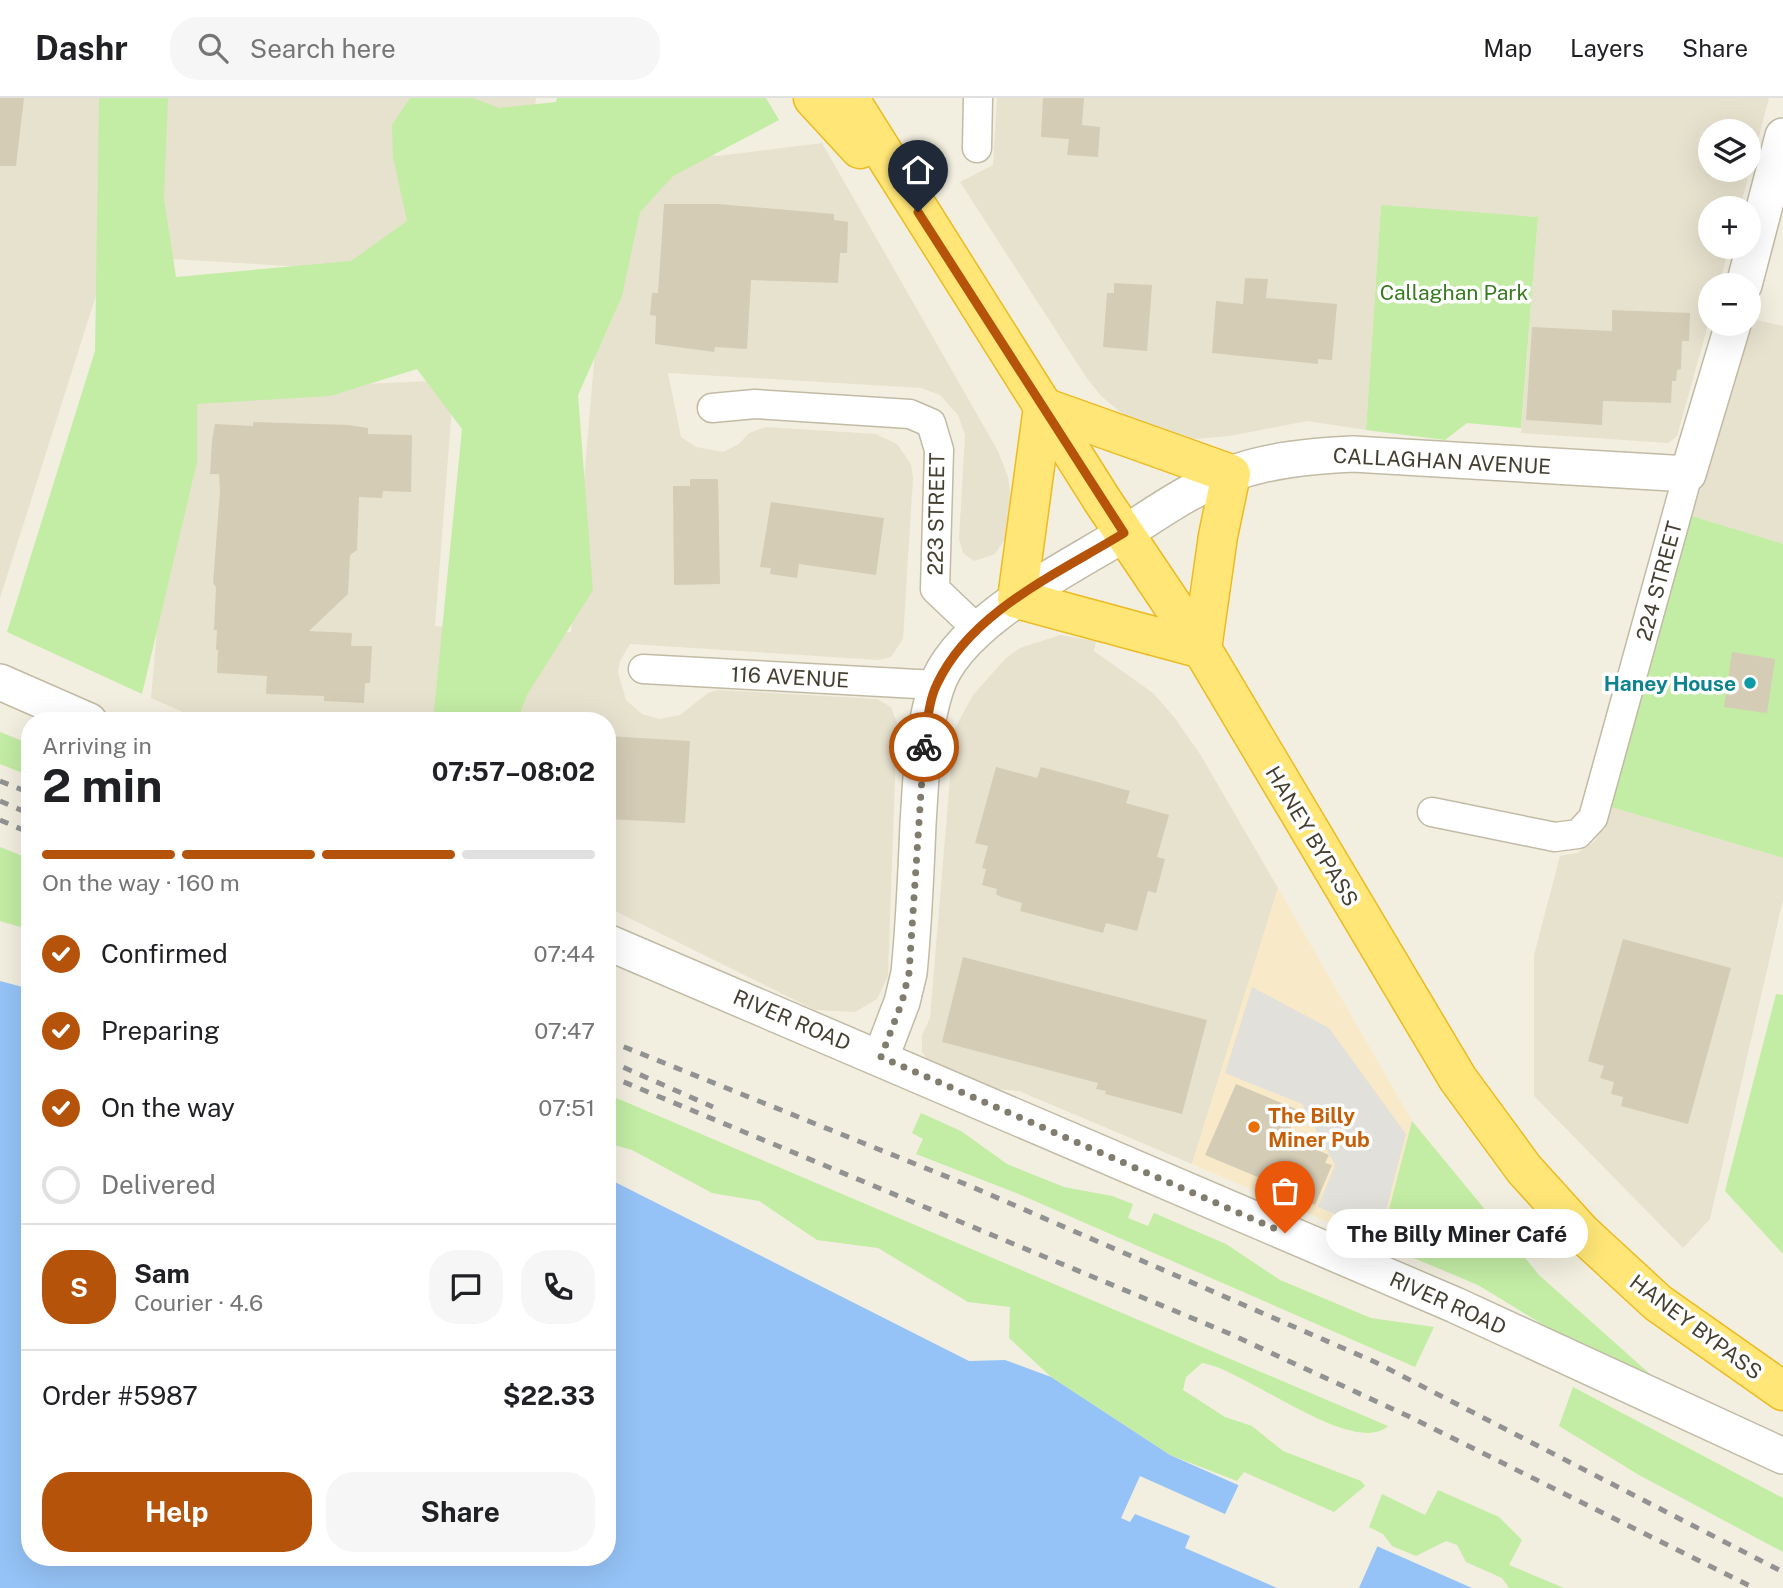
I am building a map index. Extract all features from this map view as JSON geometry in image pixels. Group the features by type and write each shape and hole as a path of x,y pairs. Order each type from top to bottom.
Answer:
{"highway":[{"name":"HANEY BYPASS","path":"813,98 918,212"},
{"name":"HANEY BYPASS","path":"849,98 918,212 1124,533 1202,649 1458,1079 1524,1168 1581,1232 1658,1303 1783,1391"},
{"path":"1043,407 1231,474 1218,536 1202,649 1017,599 1043,407"}],"street":[{"path":"977,148 978,98"},
{"path":"1747,273 1783,136"},
{"name":"224 STREET","path":"1432,813 1545,835 1578,834 1593,818 1688,474 1729,336"},
{"name":"223 STREET","path":"712,408 755,404 910,414 931,423 939,450 935,589 978,630"},
{"name":"CALLAGHAN AVENUE","path":"936,685 955,656 978,630 1017,599 1177,497 1231,474 1308,456 1353,454 1688,474"},
{"name":"116 AVENUE","path":"643,668 936,685"},
{"path":"0,682 68,712"},
{"path":"881,1057 902,1002 909,973 921,769 936,685"},
{"name":"RIVER ROAD","path":"616,946 1455,1305 1783,1456"}],"shaded area":[{"path":"0,98 107,98 98,289 0,598"},
{"path":"146,98 536,98 519,280 140,257"},
{"path":"997,98 1769,98 1761,128 1761,119 1698,119 1698,182 1747,182 1743,196 1698,196 1698,259 1726,259 1722,273 1698,273 1698,336 1705,336 1677,436 1668,443 1521,433 1538,217 1381,206 1366,430 1307,421 1230,436 1195,439 1167,434 1145,426 1124,415 1101,396 960,182 993,165"},
{"path":"613,141 718,156 822,143 998,451 1008,477 1012,508 1007,536 995,554 974,561 963,553 959,539 965,435 958,415 940,395 921,388 668,373 681,437 696,447 723,452 739,444 749,433 766,427 876,434 897,444 911,464 913,478 903,639 891,657 879,660 630,644 620,661 618,672 626,700 642,714 659,719 680,715 708,693 718,690 877,699 891,707 897,723 888,976 877,999 855,1012 815,1010 616,911 616,712 183,712 151,698 178,392 454,380 435,626 506,634 571,632"},
{"path":"1761,321 1783,326 1783,544 1692,516 1747,336 1761,336"},
{"path":"1060,635 1096,641 1094,651 1153,693 1174,717 1200,754 1278,888 1192,1164 1019,1091 988,1088 929,1062 922,1052 922,1035 930,1018 954,730 973,695 1006,658 1020,648"},
{"path":"1611,807 1783,858 1783,900 1710,1219 1683,1248 1534,1096 1534,955 1560,856 1577,853 1594,842 1605,825"},
{"path":"1278,888 1412,1121 1380,1244 1192,1164"},
{"path":"1252,987 1329,1028 1406,1134 1380,1234 1318,1207 1335,1165 1302,1104 1225,1073"}],"green space":[{"path":"99,98 168,98 164,199 176,277 351,261 407,221 393,157 392,125 410,98 473,98 499,108 556,102 557,98 766,98 779,120 673,176 640,212 622,296 578,395 593,590 527,695 520,712 434,712 462,429 417,369 330,396 197,404 197,462 142,694 7,632 95,351"},
{"name":"Callaghan Park","path":"1381,205 1538,217 1521,428 1467,423 1445,440 1366,430"},
{"path":"1692,516 1783,544 1783,858 1611,807"},
{"path":"0,732 21,740 21,772 0,764"},
{"path":"0,847 21,855 21,927 0,921"},
{"path":"1776,994 1783,995 1783,1254 1725,1191"},
{"path":"616,1098 1388,1426 1371,1433 1325,1422 1244,1380 1202,1363 1186,1377 1183,1390 1225,1417 1252,1426 1283,1451 1361,1481 1365,1486 1334,1512 1244,1472 1237,1481 1170,1455 1051,1377 1009,1338 1010,1307 968,1302 878,1248 817,1240 759,1201 712,1193 632,1150 616,1146"},
{"path":"921,1113 961,1131 1007,1164 1064,1187 1112,1196 1133,1204 1128,1218 1148,1226 1154,1213 1226,1244 1280,1280 1371,1318 1434,1327 1415,1367 1021,1195 916,1154 923,1139 912,1133"},
{"path":"1412,1121 1539,1275 1660,1383 1562,1336 1478,1285 1380,1244"},
{"path":"1573,1387 1783,1498 1783,1552 1639,1475 1559,1426"},
{"path":"1438,1490 1499,1517 1522,1540 1509,1565 1564,1588 1509,1588 1502,1578 1466,1562 1457,1545 1446,1541 1416,1556 1392,1546 1383,1534 1369,1527 1382,1494 1425,1515"}],"water":[{"path":"0,981 21,987 21,1566 616,1566 616,1183 969,1361 1005,1360 1051,1377 1170,1455 1472,1588 0,1588"}],"pier":[{"path":"1140,1476 1225,1514 1241,1480 1378,1545 1359,1588 1277,1588 1185,1548 1190,1536 1135,1514 1130,1522 1121,1518"}],"building":[{"path":"0,98 24,98 16,166 0,166"},
{"path":"1043,98 1084,98 1082,125 1100,127 1098,157 1067,155 1069,139 1041,137"},
{"path":"664,204 718,204 834,214 834,220 848,222 847,253 840,253 838,283 751,280 747,349 715,347 714,352 655,344 656,316 650,315 652,293 658,293"},
{"path":"1245,278 1268,279 1266,298 1337,304 1332,360 1318,359 1318,364 1212,353 1216,301 1243,304"},
{"path":"1114,283 1152,285 1147,351 1103,347 1107,293 1114,293"},
{"path":"1612,310 1690,313 1689,341 1682,341 1681,369 1677,370 1676,381 1672,381 1671,403 1603,401 1602,425 1526,420 1532,327 1612,331"},
{"path":"253,422 348,425 368,428 368,434 412,435 411,492 383,491 382,498 359,497 357,550 350,555 348,594 309,631 352,633 351,646 372,646 370,683 365,683 364,703 324,701 324,696 266,694 267,676 217,673 217,630 214,630 216,587 213,583 220,491 219,474 210,474 212,440 215,424 253,426"},
{"path":"690,479 718,479 720,584 674,585 673,486 690,486"},
{"path":"771,502 884,518 876,575 799,564 797,578 770,574 771,568 760,567"},
{"name":"Haney House","path":"1732,652 1775,659 1767,713 1724,707"},
{"path":"616,737 690,741 685,823 616,819"},
{"path":"996,767 1037,778 1041,767 1130,791 1126,803 1169,815 1157,857 1165,859 1156,893 1148,891 1137,931 1106,923 1103,933 1020,911 1022,903 1001,897 996,894 997,889 982,885 986,869 982,868 988,846 975,843"},
{"path":"1623,939 1731,968 1688,1124 1621,1106 1623,1097 1611,1094 1614,1082 1600,1078 1604,1066 1588,1061"},
{"path":"963,957 1207,1020 1182,1114 1105,1094 1106,1091 1096,1089 1098,1083 942,1042"},
{"path":"1236,1084 1298,1110 1287,1137 1329,1155 1325,1163 1332,1165 1315,1205 1276,1188 1277,1185 1205,1155"}],"railway":[{"path":"0,781 21,789"},
{"path":"0,801 21,810"},
{"path":"0,820 21,829"},
{"path":"616,1044 970,1186 1375,1362 1783,1572"},
{"path":"616,1064 713,1107"},
{"path":"616,1079 1228,1333 1408,1416 1754,1588"}],"way so far":[{"path":"924,747 909,973 902,1002 881,1057 1285,1233"}],"place":[{"name":"Haney House","path":"1750,683"},
{"name":"The Billy Miner Pub","path":"1254,1127"},
{"name":"The Billy Miner Café","path":"1285,1233"}],"route":[{"path":"918,212 1124,533 1017,599 978,630 955,656 936,685 924,747"}]}
